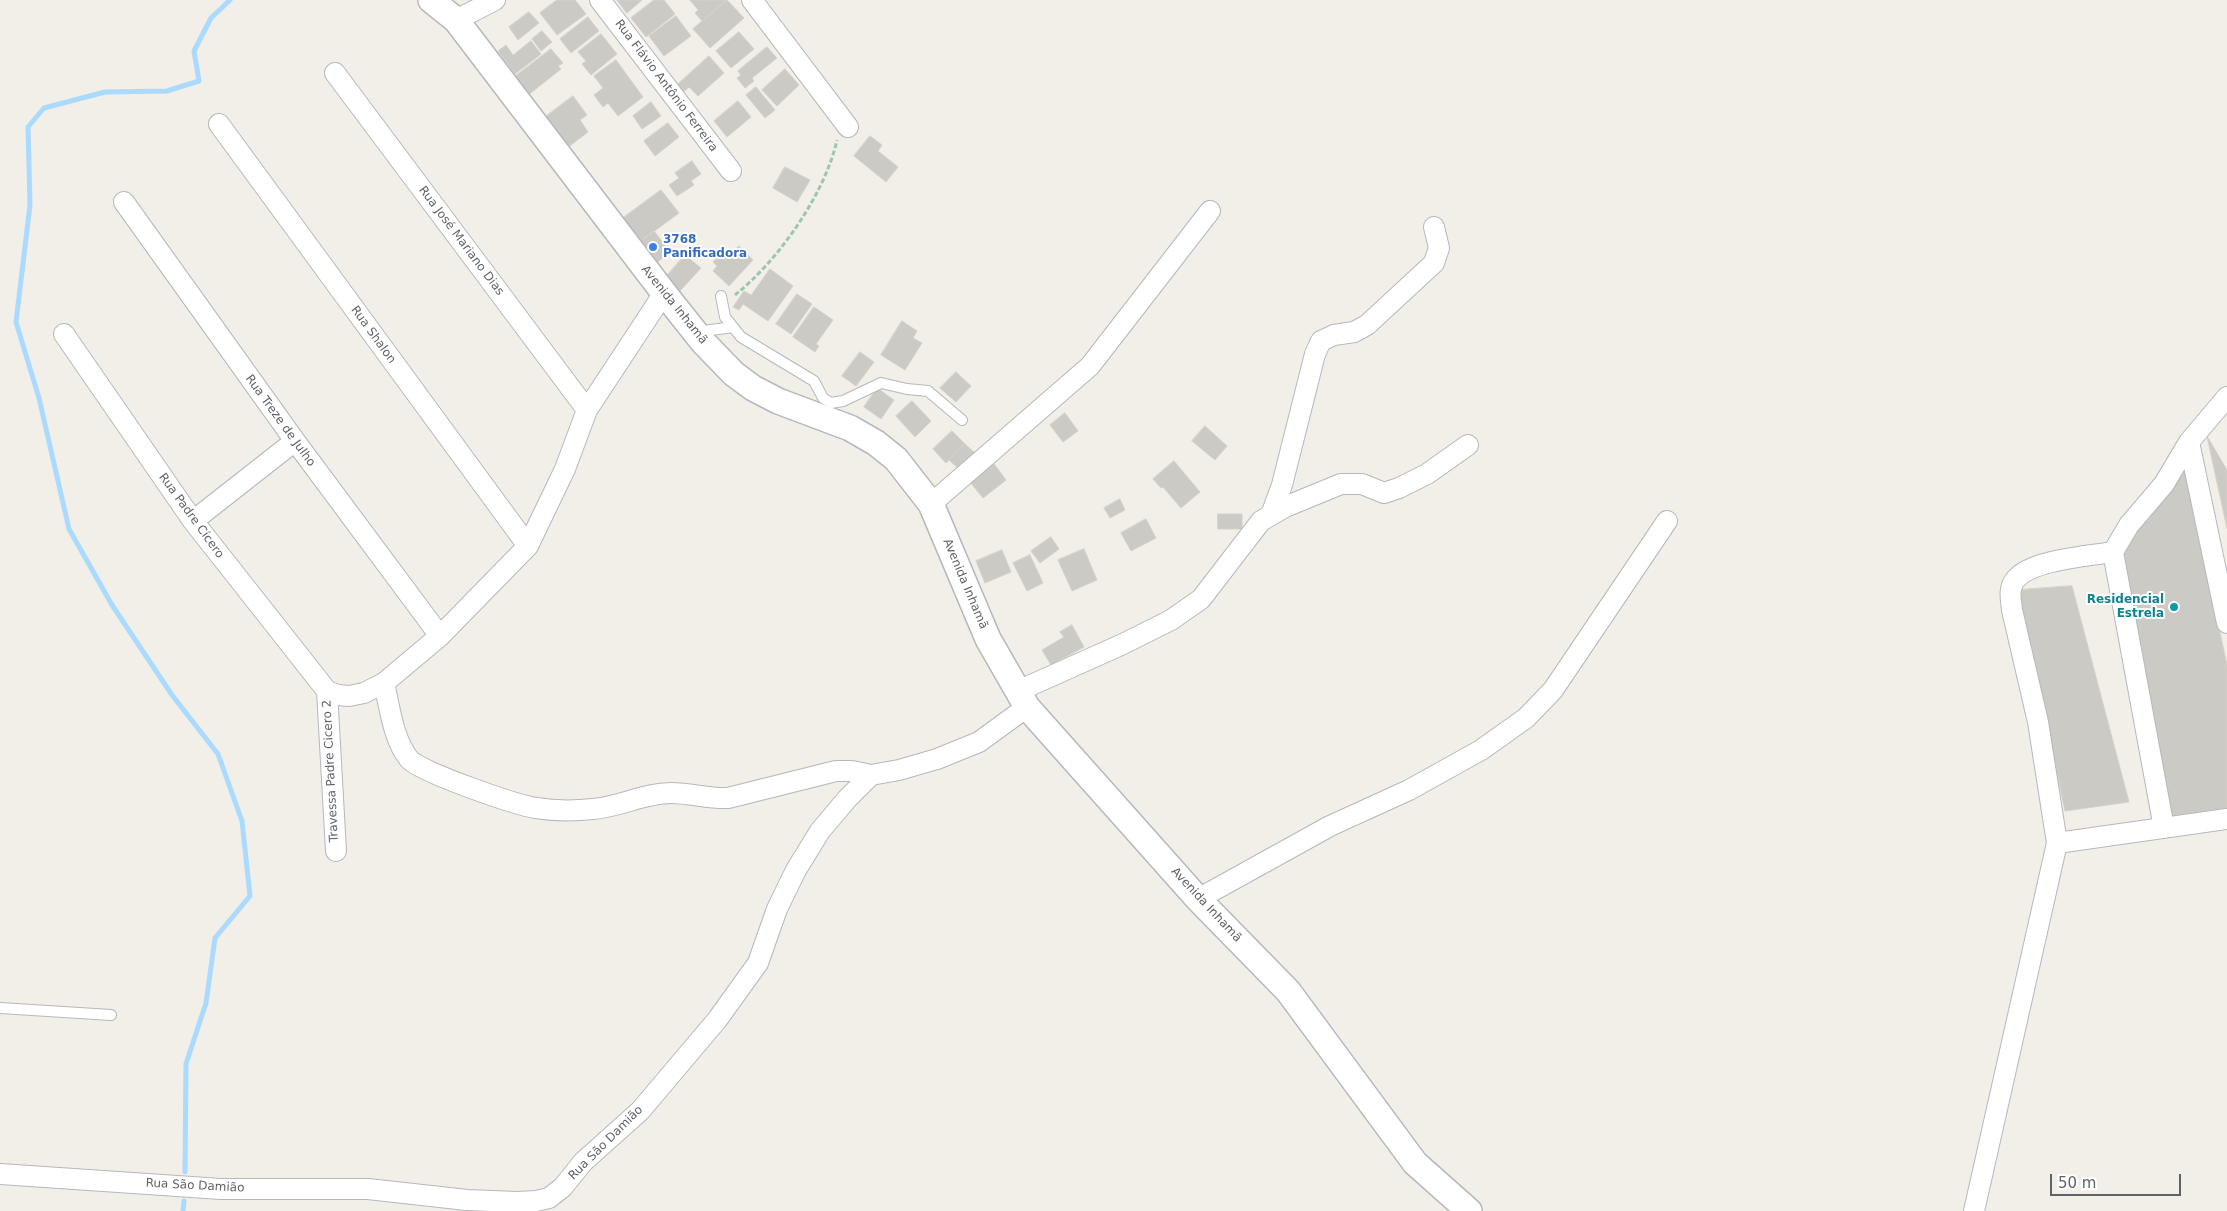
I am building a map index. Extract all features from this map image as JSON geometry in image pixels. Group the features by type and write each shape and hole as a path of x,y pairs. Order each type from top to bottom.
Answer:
{"street":[{"name":"Avenida Inhamã","path":"431,0 456,20 664,293 734,374 753,388 778,401 819,406 850,428 876,443 896,460 930,504 988,639 1022,699 1198,899 1288,991 1415,1163 1469,1211"},
{"path":"456,20 495,0"},
{"name":"Rua Flávio Antônio Ferreira","path":"600,0 731,171"},
{"path":"752,0 845,123"},
{"name":"Rua José Mariano Dias","path":"334,73 587,410"},
{"name":"Rua Shalon","path":"219,124 528,546"},
{"name":"Rua Treze de Julho","path":"124,202 295,441 440,636"},
{"path":"930,504 1090,366 1210,211"},
{"path":"1271,515 1282,485 1315,354 1321,342 1334,335 1354,332 1367,325 1420,278 1434,263 1439,248 1434,226"},
{"path":"327,691 338,696 349,696 364,693 384,683 440,636 528,546 565,469 587,410 664,293"},
{"name":"Rua Padre Cícero","path":"64,334 193,521 327,691"},
{"path":"2164,828 2113,552 2129,525 2164,484 2189,442 2226,402"},
{"path":"193,521 295,441"},
{"path":"2189,442 2227,623"},
{"path":"384,683 394,727 402,748 410,760 423,769 534,808 596,809 650,795 670,793 713,799 728,798 836,771 852,771 871,775 899,770 937,759 979,742 1022,699 1171,620 1201,599 1244,541 1261,521 1271,515 1341,484 1362,484 1384,492 1400,488 1427,474 1468,445"},
{"path":"1198,899 1330,826 1417,786 1481,750 1526,718 1553,690 1667,520"},
{"path":"1974,1211 2057,844 2038,722 2012,610 2010,592 2018,577 2034,567 2113,552"},
{"name":"Travessa Padre Cicero 2","path":"327,691 336,851"},
{"name":"Rua São Damião","path":"0,1174 221,1189 368,1190 475,1201 517,1202 549,1198 563,1187 584,1162 640,1111 717,1020 758,963 777,909 820,831 847,799 871,775"},
{"path":"2057,844 2227,819"}],"lane":[{"path":"722,300 725,317 741,337 814,381 819,406 831,402 843,402 882,382 907,389 928,391 962,420"},
{"path":"696,332 733,327"},
{"path":"0,1008 111,1015"}],"path":[{"path":"722,300 746,286 769,264 792,231 821,186 845,123"}],"building":[{"path":"557,0 575,0 586,14 557,35 540,13"},
{"path":"617,0 642,0 627,13"},
{"path":"654,0 664,0 675,14 646,37 631,18"},
{"path":"690,0 727,0 702,21 695,13 698,10"},
{"path":"727,0 744,18 710,48 693,29"},
{"path":"529,12 539,23 518,40 509,27"},
{"path":"676,16 691,36 664,56 649,36"},
{"path":"588,17 599,31 571,53 560,39"},
{"path":"542,31 552,42 541,51 532,39"},
{"path":"739,32 754,49 731,68 716,51"},
{"path":"601,34 617,54 591,75 582,64 586,61 578,52"},
{"path":"531,41 541,54 515,74 498,51 506,45 513,55"},
{"path":"767,47 777,58 752,78 754,81 745,88 737,78 741,75 738,71"},
{"path":"551,49 563,63 558,66 561,69 527,96 513,78"},
{"path":"709,56 724,73 698,96 689,87 681,94 675,87"},
{"path":"616,60 643,97 618,116 608,103 603,107 594,95 603,88 594,76"},
{"path":"785,69 799,85 777,106 762,90"},
{"path":"756,87 775,110 765,118 746,95"},
{"path":"573,96 587,115 580,120 588,132 567,148 544,118"},
{"path":"738,101 751,117 727,137 714,121"},
{"path":"651,102 661,116 642,129 633,116"},
{"path":"668,123 679,137 655,156 644,141"},
{"path":"870,136 882,145 878,151 898,167 886,182 854,156"},
{"path":"692,161 701,174 691,181 694,185 677,196 669,185 679,178 675,173"},
{"path":"785,167 810,180 797,202 773,188"},
{"path":"661,190 679,213 637,244 619,221"},
{"path":"654,231 670,252 654,265 637,244"},
{"path":"739,246 753,260 729,286 713,271 717,266 713,262 723,252 728,257"},
{"path":"685,255 701,268 680,291 665,278"},
{"path":"770,269 793,286 768,321 743,304 739,310 733,307 744,291 751,295"},
{"path":"797,294 812,304 791,334 776,324"},
{"path":"814,307 833,320 816,344 819,346 815,352 793,337"},
{"path":"902,321 917,331 913,338 922,343 905,370 881,355"},
{"path":"860,352 874,362 856,386 842,376"},
{"path":"956,372 971,386 956,402 940,388"},
{"path":"877,388 894,400 881,419 864,407"},
{"path":"912,401 931,421 915,437 896,416"},
{"path":"1065,413 1078,431 1063,442 1050,425"},
{"path":"1205,426 1227,446 1215,460 1192,441"},
{"path":"952,431 965,444 946,463 933,449"},
{"path":"2207,436 2227,470 2227,528"},
{"path":"965,444 976,454 961,471 949,460"},
{"path":"1174,461 1200,492 1181,508 1163,487 1161,488 1153,479"},
{"path":"994,464 1006,480 983,498 970,482"},
{"name":"Residencial Estrela","path":"2185,470 2227,665 2227,808 2170,816 2123,548"},
{"path":"1120,499 1125,510 1110,518 1104,508"},
{"path":"1218,514 1242,514 1242,529 1218,529"},
{"path":"1146,519 1156,538 1131,551 1121,533"},
{"path":"1051,537 1059,549 1040,563 1031,551"},
{"path":"1084,549 1097,580 1072,591 1058,560"},
{"path":"1002,550 1011,572 985,583 976,561"},
{"path":"1030,555 1043,583 1027,591 1013,563"},
{"name":"Residencial Estrela","path":"2072,586 2129,802 2065,811 2018,590"},
{"path":"1072,625 1084,647 1051,665 1042,650 1064,637 1060,632"}],"waterway":[{"path":"185,1172 186,1064 206,1003 215,938 250,896 242,821 218,754 172,695 112,605 69,529 39,398 16,322 30,205 28,127 44,108 105,92 167,91 199,81 194,51 211,18 230,0"},
{"path":"183,1211 184,1201"}],"place":[{"name":"3768 Panificadora","path":"653,247"},
{"name":"Residencial Estrela","path":"2174,607"}]}
